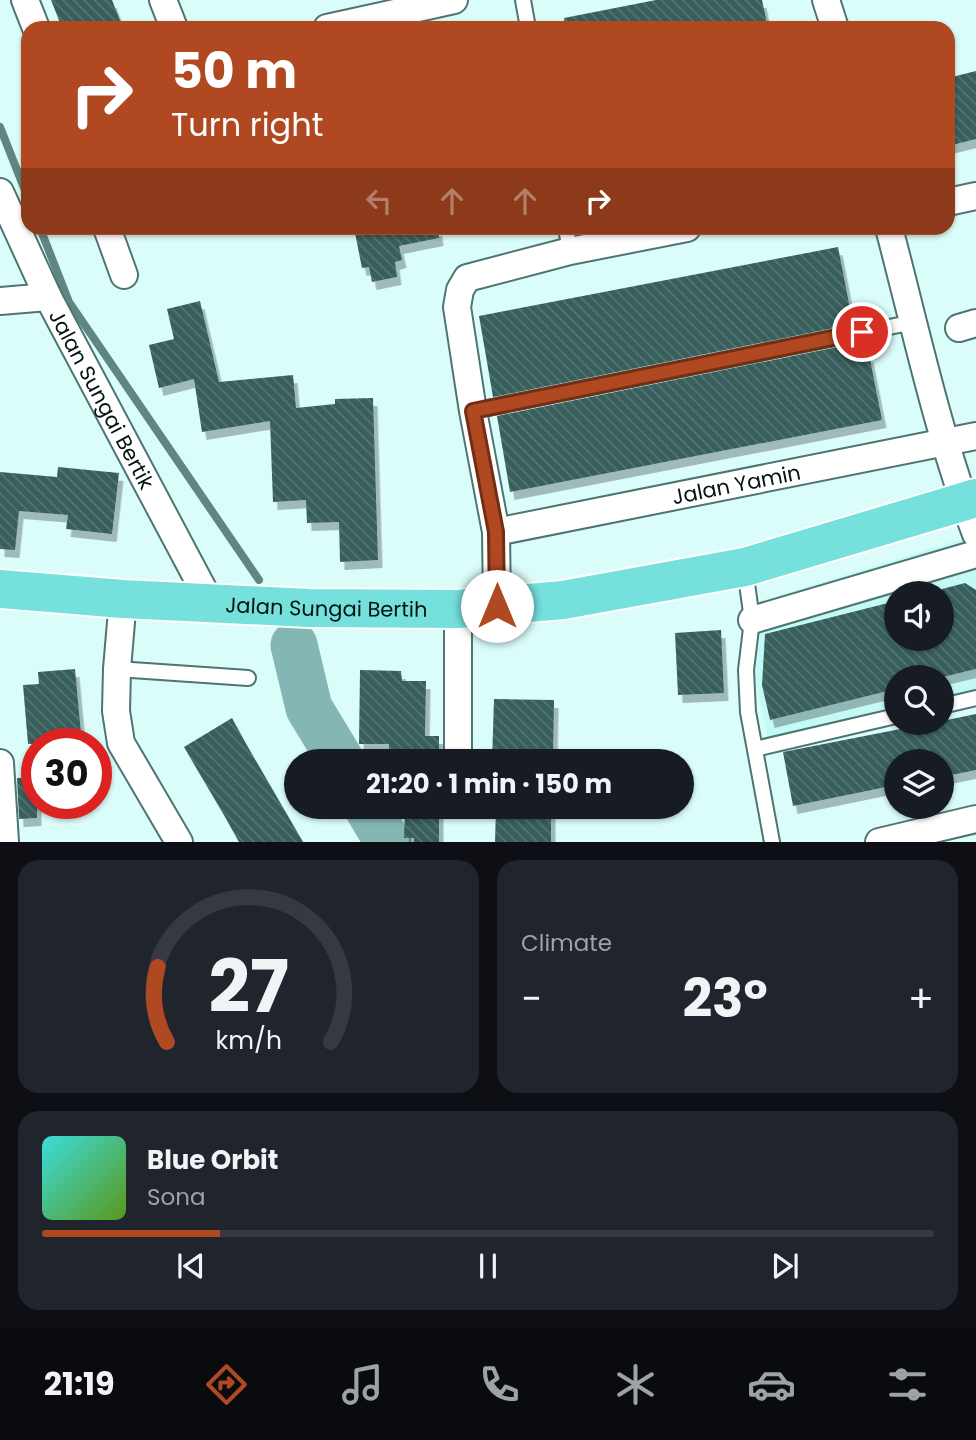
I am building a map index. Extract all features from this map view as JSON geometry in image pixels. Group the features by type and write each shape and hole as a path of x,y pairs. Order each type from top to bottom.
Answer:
{"main road":[{"name":"Jalan Sungai Bertih","path":"0,589 123,599 309,608 458,609 497,606 564,600 745,567 972,511"}],"street":[{"path":"25,0 33,21"},
{"path":"163,0 171,21"},
{"path":"359,21 454,0"},
{"path":"826,0 833,21"},
{"name":"Jalan Sungai Bertik","path":"0,191 48,297 211,604"},
{"path":"955,200 976,196"},
{"path":"110,235 124,275"},
{"path":"497,606 496,532 457,307 460,290 467,278 568,239 611,235"},
{"path":"891,235 945,443 972,511"},
{"path":"0,301 48,297"},
{"name":"Jalan Yamin","path":"496,532 976,436"},
{"path":"752,620 976,554"},
{"path":"123,599 116,711 121,743 178,842"},
{"path":"458,609 458,749"},
{"path":"0,763 5,842"},
{"path":"879,842 976,819"}],"lane":[{"path":"523,0 527,21"},
{"path":"473,411 914,322"},
{"path":"745,567 752,620 746,670 748,712 772,842"},
{"path":"117,669 248,678"},
{"path":"954,703 976,698"},
{"path":"755,749 884,719"}],"shaded area":[{"path":"976,535 976,691 954,696 954,665 884,665 884,713 768,739 752,666 761,601"}],"building":[{"path":"51,0 112,0 120,21 59,21"},
{"path":"656,0 762,0 766,21 564,21 564,18"},
{"path":"976,71 976,139 955,144 955,76"},
{"path":"355,235 439,235 439,238 399,246 402,260 395,262 397,277 372,282 369,267 362,268"},
{"path":"838,247 853,324 493,397 479,316"},
{"path":"200,301 219,382 293,375 296,408 335,404 335,399 373,398 378,560 340,562 339,522 307,523 306,500 273,502 270,421 202,432 194,379 159,388 149,345 174,339 167,309"},
{"path":"857,343 859,356 869,354 882,420 510,492 497,416"},
{"path":"58,467 119,473 112,534 66,529 68,515 19,511 15,550 0,549 0,472 57,477"},
{"path":"965,583 976,590 976,669 954,674 954,665 884,665 884,692 770,720 762,685 765,634 884,604 884,651 954,651 954,586"},
{"path":"721,630 724,693 678,695 675,633"},
{"path":"75,669 81,728 27,728 23,685 39,684 38,672"},
{"path":"360,670 401,671 402,681 426,681 425,736 439,736 439,749 389,749 389,744 359,744"},
{"path":"494,699 554,700 553,749 492,749"},
{"path":"976,714 976,770 954,775 954,749 884,749 884,787 793,806 783,752 884,732 884,735 954,735 954,719"},
{"path":"232,718 284,809 284,819 290,819 303,842 239,842 184,747"},
{"path":"17,778 21,778 21,819 19,819"},
{"path":"405,819 439,819 439,842 414,842 414,838 404,838"},
{"path":"496,819 551,819 551,842 495,842"}],"waterway":[{"path":"0,127 21,180"},
{"path":"43,235 69,302 259,580"},
{"path":"294,645 309,708 334,749"},
{"path":"374,819 388,842"}],"route":[{"path":"497,606 496,532 473,411 862,332"}]}
